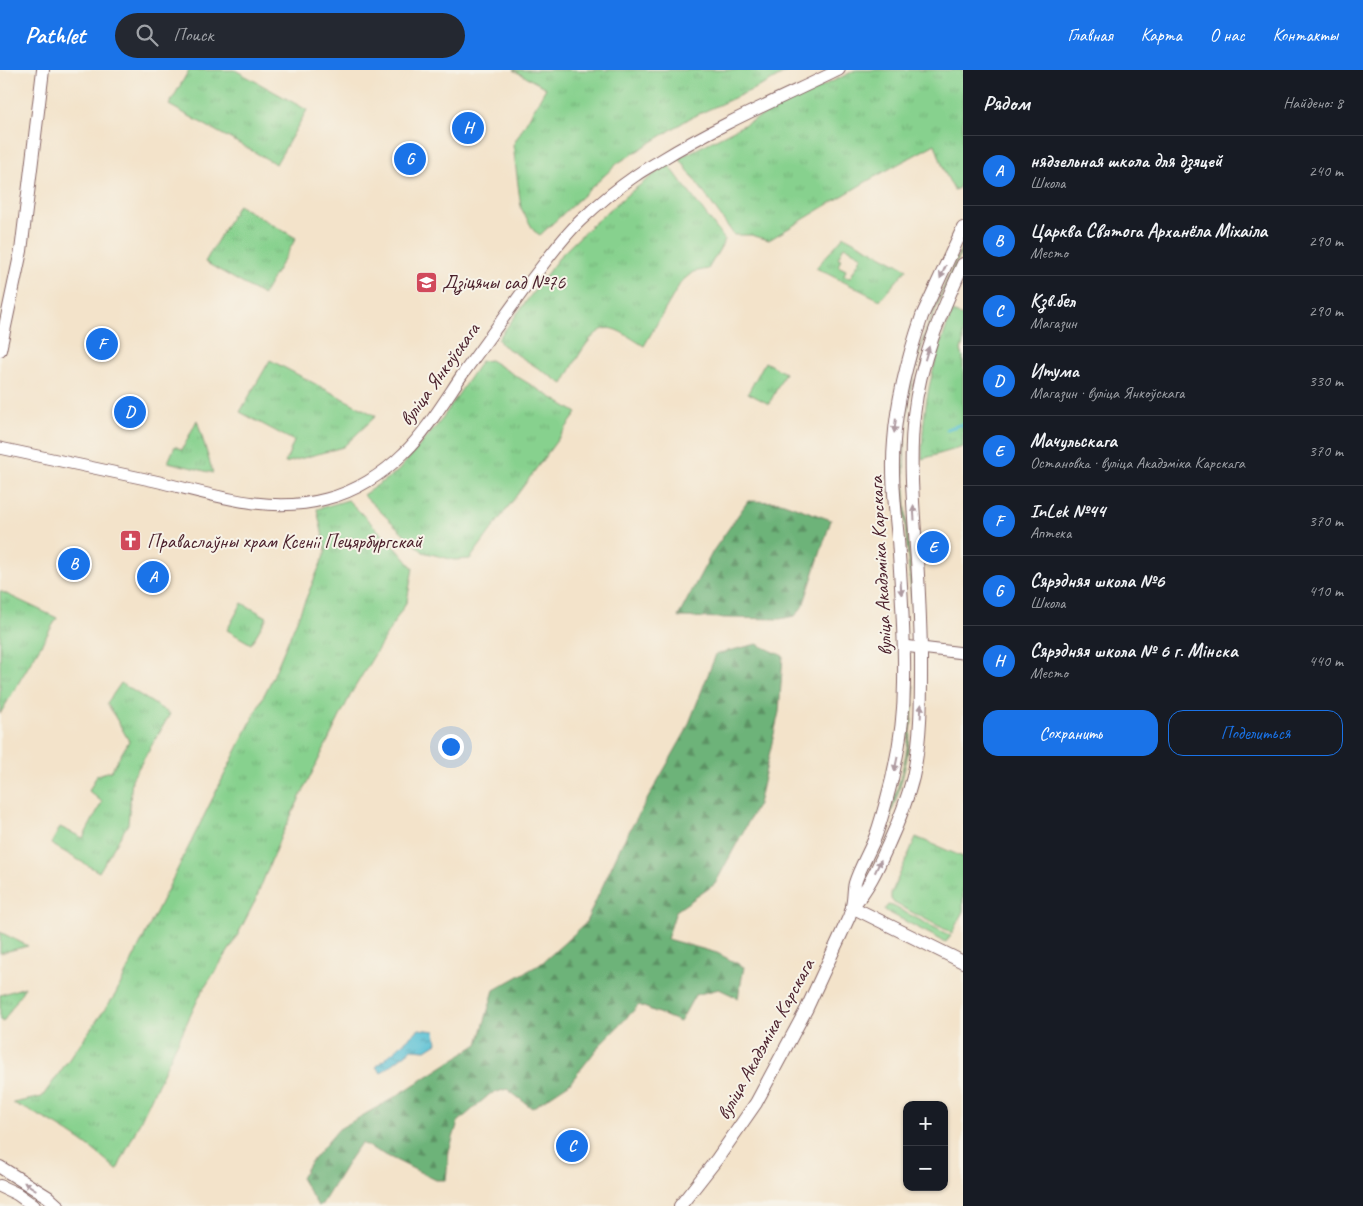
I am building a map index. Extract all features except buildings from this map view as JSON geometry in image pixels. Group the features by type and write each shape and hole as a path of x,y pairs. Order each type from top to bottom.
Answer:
{"main road":[{"path":"0,350 21,251 43,70"},
{"name":"вуліца Акадэміка Карскага","path":"680,1206 717,1160 756,1104 806,1010 852,907 854,886 876,835 896,762 903,710 904,646 894,503 894,442 897,412 903,377 922,316 963,228"},
{"name":"вуліца Акадэміка Карскага","path":"852,907 872,879 895,829 912,780 919,740 921,620 912,478 914,413 921,375 934,330 963,264"},
{"path":"852,907 963,962"},
{"path":"0,1167 48,1197 58,1206"},
{"path":"0,1186 17,1194 34,1206"}],"street":[{"name":"вуліца Янкоўскага","path":"0,448 240,501 286,505 326,499 348,492 370,480 405,452 554,250 579,223 611,194 637,174 708,133 839,70"},
{"path":"904,646 963,653"}],"green space":[{"path":"189,70 235,70 307,110 276,164 169,105"},
{"path":"513,70 790,70 767,83 690,118 618,163 540,235 534,231 521,208 513,145 546,88"},
{"path":"856,70 963,70 963,176 959,188 954,190 945,173 935,144 869,180 769,240 751,235 734,235 679,158"},
{"path":"668,164 725,240 708,269 693,272 681,282 644,346 617,330 605,329 590,339 563,384 502,345 498,339 561,255 628,194"},
{"path":"238,205 296,238 263,295 205,262"},
{"path":"844,236 907,269 880,300 816,268","holes":["844,246 862,256 850,278 844,275 846,270 838,266 841,259 838,258"]},
{"path":"963,245 963,249 929,325 914,373 909,403 906,433 905,494 915,616 913,616 905,525 903,463 907,402 913,373 923,340 935,308"},
{"path":"952,312 963,316 963,343 961,350 963,357 963,447 922,459 922,441 929,387 939,349"},
{"path":"270,360 376,416 343,447 285,463 294,441 240,412"},
{"path":"490,360 577,413 470,559 454,560 423,552 363,495 398,471 439,423 481,361"},
{"path":"765,362 785,373 769,404 748,393"},
{"path":"197,420 213,473 168,462 175,446 182,450"},
{"path":"348,500 397,549 413,568 407,601 352,692 281,836 255,901 233,944 201,993 117,1170 68,1132 13,1103 42,1097 115,995 272,679 326,551 317,509"},
{"path":"748,501 781,502 831,520 803,606 795,616 780,619 678,617 713,551"},
{"path":"0,591 57,618 0,714"},
{"path":"242,603 267,617 251,644 227,630"},
{"path":"757,644 783,656 779,712 758,804 715,884 676,911 667,939 717,953 744,967 738,998 719,989 695,995 680,1022 639,1005 600,1045 570,1083 532,1108 507,1089 490,1094 458,1122 449,1151 446,1180 436,1180 361,1143 322,1204 318,1206 301,1178 309,1164 339,1129 390,1100 478,1044 494,990 542,963 585,924 622,844 686,731 716,654"},
{"path":"121,683 170,714 132,779 128,824 99,872 51,844 60,827 83,838 102,802 89,791 97,775 111,771 129,741 107,703"},
{"path":"912,686 914,686 911,724 903,777 888,822 863,880 886,823 900,778 909,734"},
{"path":"916,837 963,857 963,911 952,933 894,903 891,899 891,894"},
{"path":"888,905 951,936 946,942 943,941 884,910"},
{"path":"0,932 28,946 0,953"},
{"path":"25,987 3,1022 0,1020 0,995"}],"water":[{"path":"419,1029 435,1031 437,1043 426,1050 412,1049 381,1073 376,1067"}],"waterway":[{"path":"947,429 963,424"}],"place":[{"name":"Сярэдняя школа № 6 г. Мінска","path":"468,128"},
{"name":"Сярэдняя школа №6","path":"410,159"},
{"name":"Дзіцячы сад №76","path":"426,282"},
{"name":"InLek №44","path":"102,344"},
{"name":"Итума","path":"130,412"},
{"name":"Праваслаўны храм Ксеніі Пецярбургскай","path":"131,541"},
{"name":"Мачульскага","path":"933,547"},
{"name":"Царква Святога Арханёла Міхаіла","path":"74,564"},
{"name":"нядзельная школа для дзяцей","path":"153,577"},
{"name":"Кзв.бел","path":"572,1146"}]}
